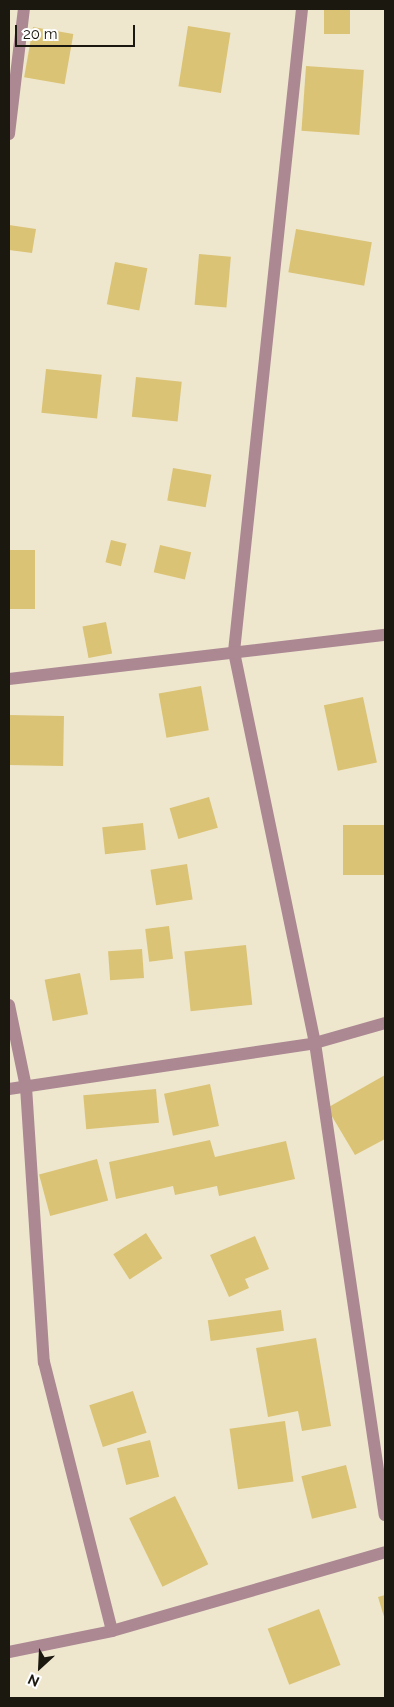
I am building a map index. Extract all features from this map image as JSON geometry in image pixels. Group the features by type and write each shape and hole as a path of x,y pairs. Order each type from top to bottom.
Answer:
{"street":[{"path":"9,134 24,9"},
{"path":"302,9 234,652 315,1043 385,1515"},
{"path":"9,679 385,635"},
{"path":"9,1005 26,1087 44,1362 112,1632"},
{"path":"9,1089 315,1043 385,1023"},
{"path":"9,1652 112,1632 385,1552"}],"building":[{"path":"324,9 350,9 350,34 324,34"},
{"path":"188,26 230,33 221,93 178,86"},
{"path":"33,27 73,34 65,84 24,77"},
{"path":"306,66 364,70 359,135 301,131"},
{"path":"9,225 36,229 32,253 9,250"},
{"path":"296,229 372,242 364,286 288,272"},
{"path":"199,254 231,257 226,308 195,305"},
{"path":"115,262 147,268 139,311 107,304"},
{"path":"46,369 102,375 97,419 41,413"},
{"path":"136,377 182,382 178,422 132,417"},
{"path":"173,468 211,475 206,507 167,500"},
{"path":"111,540 127,544 121,566 105,562"},
{"path":"160,545 191,552 185,579 154,572"},
{"path":"9,550 35,550 35,609 9,609"},
{"path":"106,622 112,653 89,658 82,627"},
{"path":"201,686 209,730 166,738 159,693"},
{"path":"363,697 377,763 338,771 324,705"},
{"path":"9,715 64,716 63,766 9,765"},
{"path":"209,797 218,828 178,839 170,808"},
{"path":"143,823 146,850 105,854 102,827"},
{"path":"343,825 385,825 385,875 343,875"},
{"path":"187,864 193,900 156,905 150,870"},
{"path":"169,926 173,959 149,962 145,929"},
{"path":"246,945 252,1005 191,1011 184,951"},
{"path":"142,949 144,978 110,980 108,951"},
{"path":"80,973 88,1014 53,1021 45,980"},
{"path":"385,1075 385,1139 355,1155 327,1108"},
{"path":"210,1084 219,1126 173,1136 164,1094"},
{"path":"156,1089 159,1123 86,1129 83,1095"},
{"path":"210,1140 215,1157 286,1141 295,1179 219,1196 217,1186 175,1195 173,1186 116,1199 109,1162"},
{"path":"97,1159 108,1201 50,1216 39,1175"},
{"path":"146,1233 162,1258 130,1279 113,1254"},
{"path":"255,1236 269,1269 245,1279 249,1288 229,1297 210,1255"},
{"path":"281,1310 284,1331 211,1341 208,1320"},
{"path":"316,1338 331,1426 302,1431 298,1411 268,1417 256,1348"},
{"path":"133,1391 147,1433 103,1447 89,1405"},
{"path":"285,1421 293,1481 238,1489 230,1429"},
{"path":"150,1440 159,1477 126,1485 117,1448"},
{"path":"346,1465 357,1508 312,1519 301,1476"},
{"path":"175,1496 208,1564 162,1587 129,1518"},
{"path":"385,1595 385,1620 378,1597"},
{"path":"319,1609 341,1665 289,1685 268,1629"}]}
